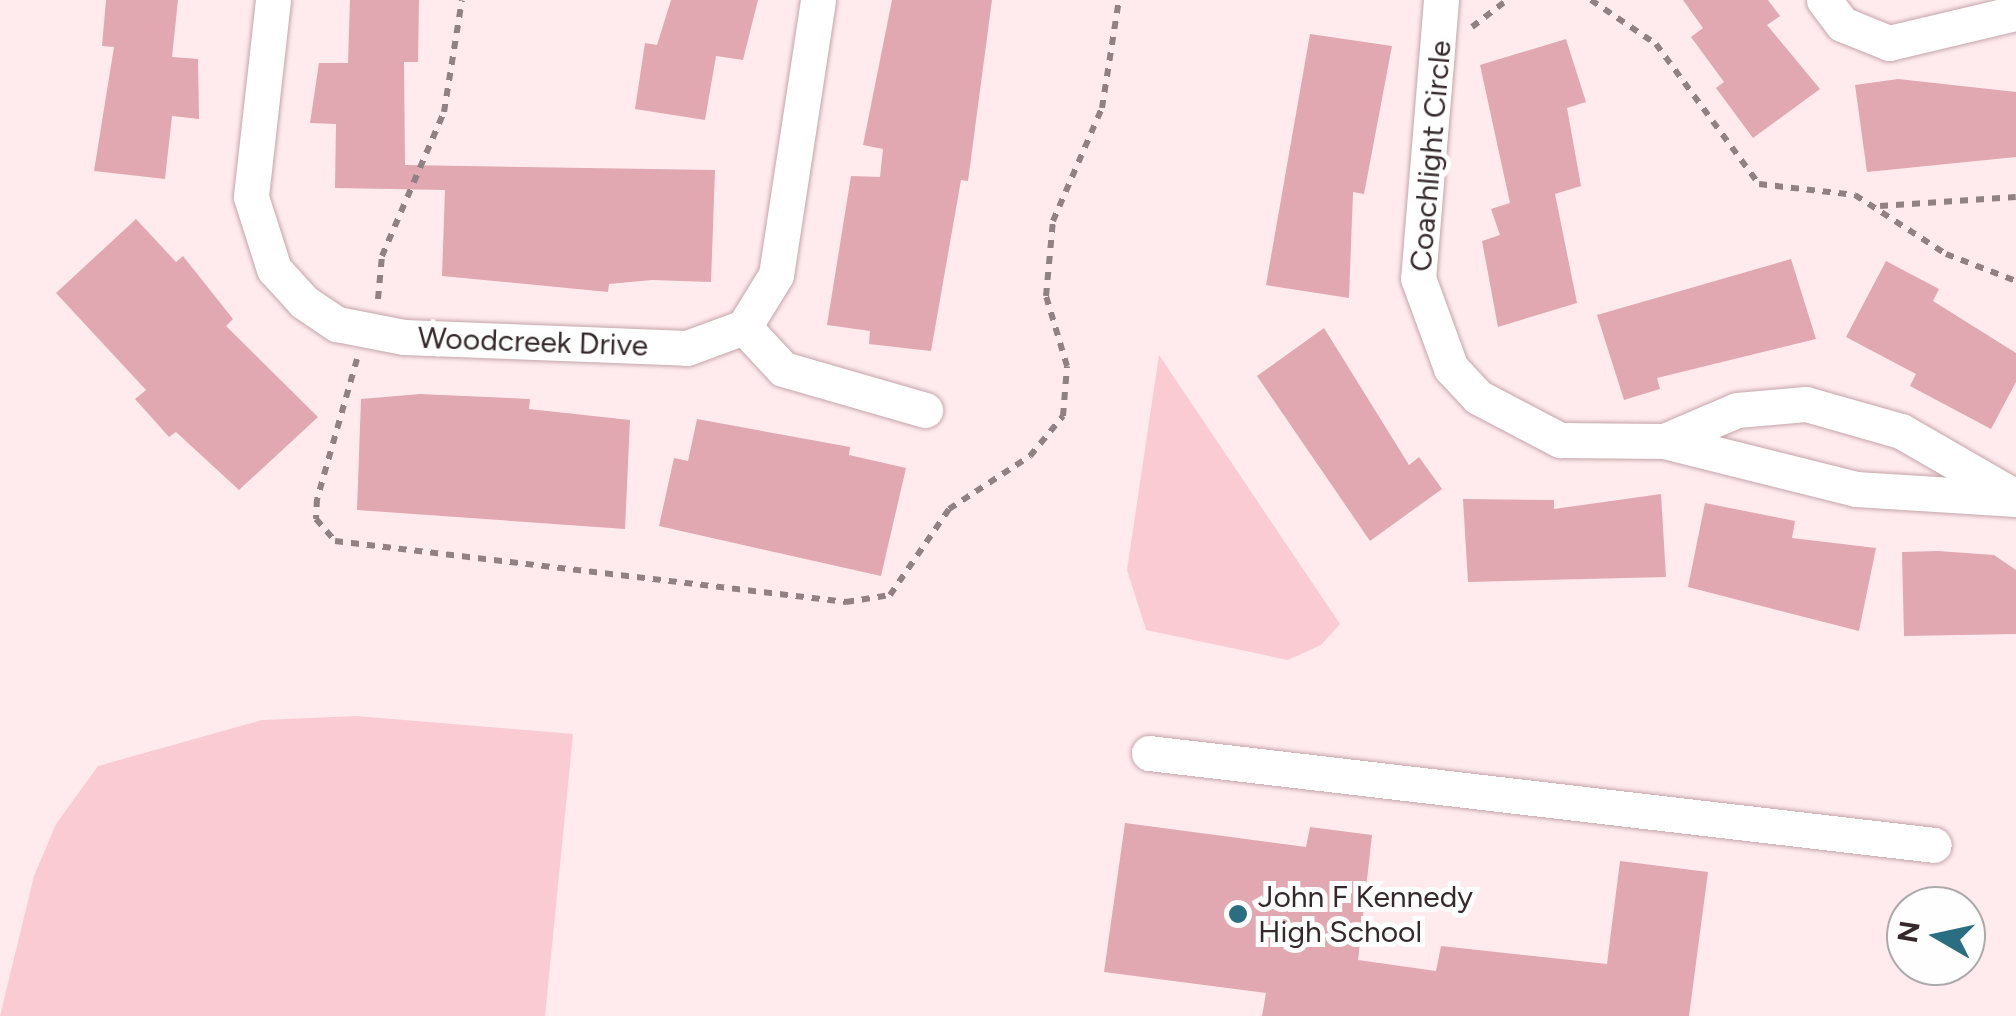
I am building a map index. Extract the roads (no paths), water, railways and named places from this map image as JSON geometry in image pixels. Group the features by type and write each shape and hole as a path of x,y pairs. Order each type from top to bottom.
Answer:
{"street":[{"name":"Woodcreek Drive","path":"274,0 252,197 274,269 320,315 404,337 687,348 744,328"},
{"path":"818,0 776,275 744,328 783,369 925,410"},
{"name":"Coachlight Circle","path":"1441,0 1418,278 1436,339 1478,398 1536,434 1586,444 1664,441 1856,490 2016,498"},
{"path":"1824,0 1842,24 1889,43 2016,10"},
{"path":"1996,0 2016,10"},
{"name":"Coachlight Circle","path":"1664,441 1738,410 1806,404 1901,431 2016,498"},
{"path":"1149,753 1934,845"}],"place":[{"name":"John F Kennedy High School","path":"1238,914"}]}
